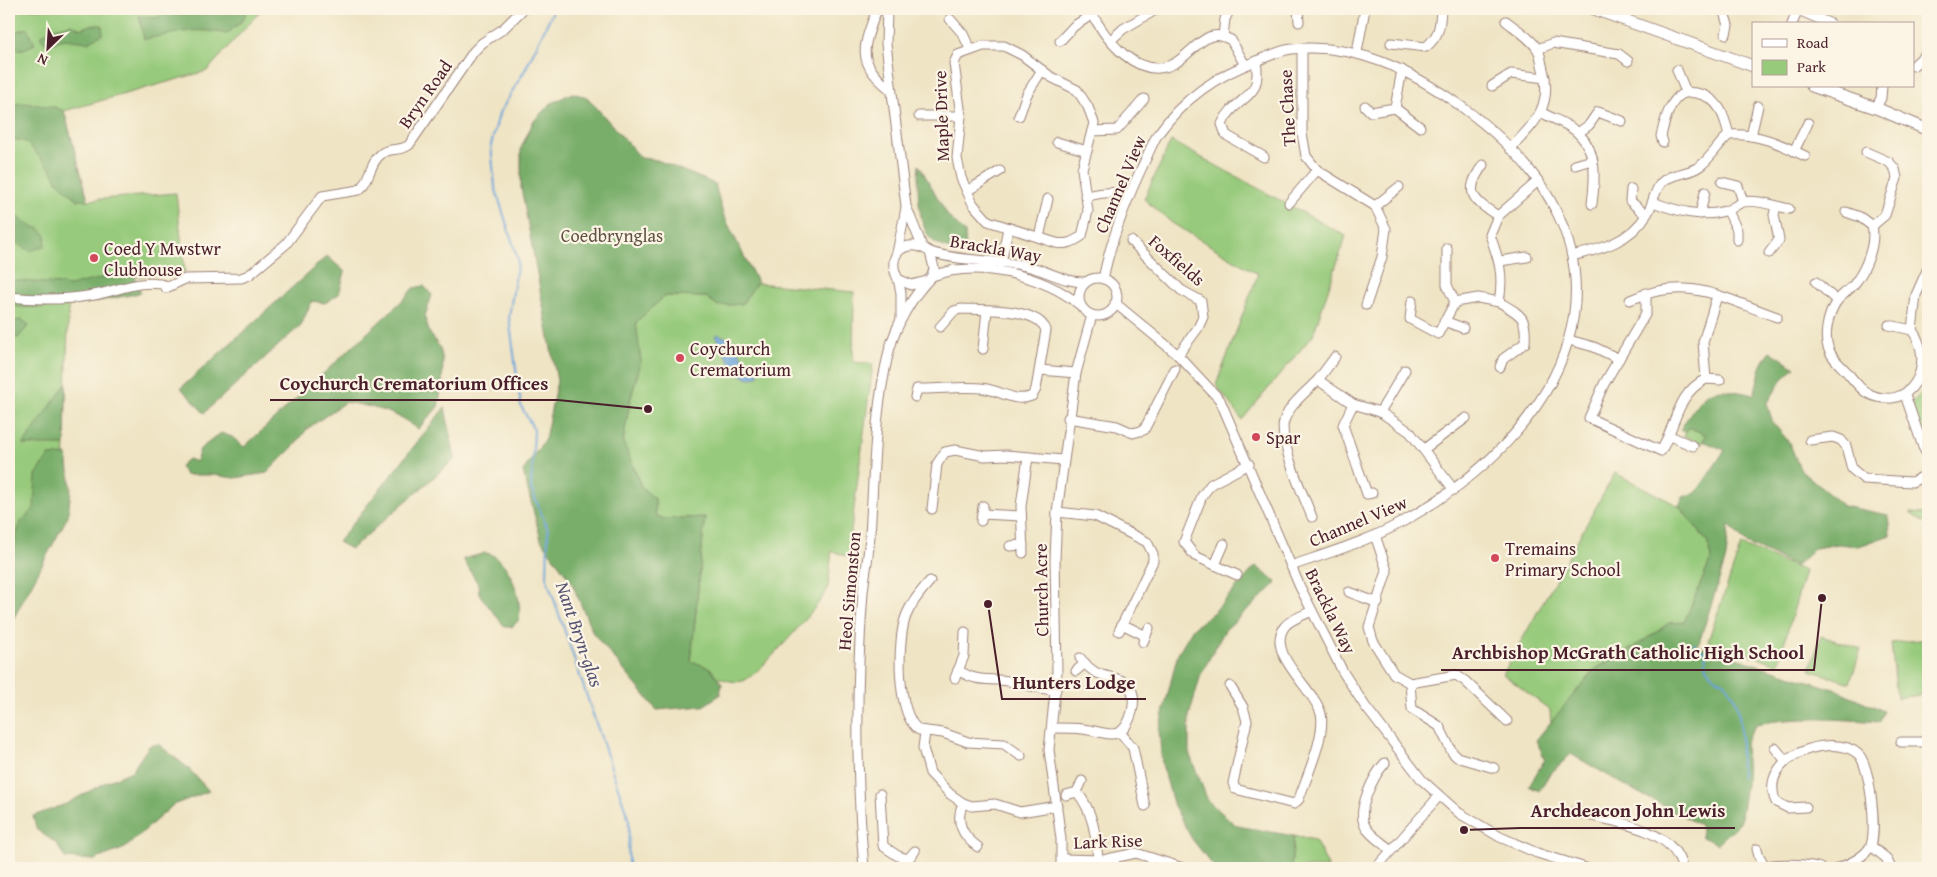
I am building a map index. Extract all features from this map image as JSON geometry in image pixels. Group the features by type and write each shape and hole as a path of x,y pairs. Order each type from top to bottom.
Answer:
{"main road":[{"path":"1594,9 1752,66"},
{"path":"1818,88 1876,108 1928,130"}],"street":[{"name":"Bryn Road","path":"9,297 29,300 93,295 145,282 168,287 185,279 241,278 249,275 286,244 306,220 318,200 326,194 350,193 359,190 363,186 376,158 382,152 404,149 410,145 474,51 482,43 503,29 523,9"},
{"path":"877,9 868,36 864,57 870,71 891,90"},
{"path":"887,9 886,44 906,206 922,246"},
{"path":"1111,40 1123,29 1135,24 1157,9"},
{"path":"1223,36 1225,19 1230,9"},
{"path":"1298,9 1299,22"},
{"path":"1357,52 1366,9"},
{"path":"1392,43 1426,47 1435,40 1440,30 1441,9"},
{"path":"1723,9 1728,25 1726,34"},
{"path":"1793,22 1797,9 1826,22"},
{"path":"1066,39 1091,12 1120,52 1150,68 1159,68 1176,62 1208,37 1223,36 1230,40 1245,65"},
{"path":"950,19 963,34 970,49 983,46 1004,46 1022,55 1051,77 1077,90 1093,118 1092,131 1082,169 1085,196 1107,192 1122,193 1129,197"},
{"path":"1506,21 1538,50 1545,78 1546,97 1541,112 1531,127 1510,149"},
{"path":"1538,50 1553,43 1619,54 1628,61"},
{"name":"Maple Drive","path":"970,49 958,55 954,63 961,116 957,158 961,178 973,204 988,221 1065,244 1082,236 1088,211 1085,196"},
{"name":"Channel View","path":"1103,279 1109,253 1129,197 1157,135 1188,101 1205,86 1245,65 1289,49 1357,52 1402,70 1434,87 1482,122 1510,149 1538,181 1564,228 1572,256 1575,305 1569,340 1562,362 1541,400 1494,455 1454,490 1401,523 1375,535 1291,566"},
{"name":"The Chase","path":"1302,49 1302,133 1306,156 1317,170 1375,206"},
{"path":"1914,65 1928,52"},
{"path":"1256,61 1258,78 1256,88 1226,114 1222,124 1226,135 1264,157"},
{"path":"1018,116 1027,94 1042,70"},
{"path":"1395,108 1402,70"},
{"path":"1677,70 1686,92"},
{"path":"1492,86 1511,74 1545,78"},
{"path":"1876,108 1881,98 1882,88"},
{"path":"1663,142 1661,136 1673,102 1686,92 1704,94 1716,102 1721,110 1729,135"},
{"path":"1092,131 1117,130 1144,99"},
{"path":"1365,106 1371,112 1395,108 1420,127"},
{"path":"1751,136 1758,106"},
{"path":"1541,112 1578,133 1588,147 1596,170 1592,204"},
{"path":"1578,133 1589,125 1598,112 1622,121"},
{"path":"919,116 961,116"},
{"path":"1794,151 1808,123"},
{"path":"1729,135 1751,136 1775,142 1805,156"},
{"path":"1572,256 1620,240 1631,233 1646,215 1662,183 1701,166 1729,135"},
{"path":"1057,142 1087,151"},
{"path":"1866,152 1889,162 1895,169 1897,178 1886,215 1872,226"},
{"path":"1576,165 1592,160"},
{"path":"1483,165 1473,181 1472,193 1478,203 1498,216"},
{"path":"1289,203 1317,170"},
{"path":"967,191 1000,172"},
{"path":"1499,302 1503,280 1500,261 1490,234 1498,216 1538,181"},
{"path":"1722,182 1738,186 1743,202"},
{"path":"1366,305 1382,256 1386,229 1375,206 1399,187"},
{"path":"1631,189 1630,201 1646,215"},
{"path":"1700,214 1705,192"},
{"path":"1039,237 1048,199"},
{"path":"1653,202 1673,210 1700,214 1728,211 1743,202 1789,209"},
{"path":"896,254 903,248 912,245 922,246 930,252 934,268 929,278 911,285 898,278 893,266 906,206"},
{"path":"1769,253 1779,240 1774,215 1776,206"},
{"path":"1728,211 1737,230 1737,240"},
{"path":"1846,212 1864,219 1872,226 1874,241 1858,280 1837,302 1828,323 1829,350 1848,374 1866,392 1885,397 1904,395 1916,388 1924,378 1928,368 1927,349 1922,339 1912,330 1889,325"},
{"path":"1001,263 1008,228"},
{"name":"Foxfields","path":"1131,241 1182,290 1200,301 1203,317 1198,328 1178,355"},
{"path":"1447,248 1447,285 1454,302"},
{"name":"Brackla Way","path":"930,252 948,258 1026,266 1075,283 1086,282"},
{"path":"1500,261 1527,257"},
{"name":"Brackla Way","path":"929,278 959,268 992,271 1049,284 1080,305"},
{"path":"1912,330 1916,295 1928,268"},
{"name":"Heol Simonston","path":"898,278 901,318"},
{"name":"Heol Simonston","path":"864,868 860,818 858,694 863,590 868,557 876,430 889,351 901,318 929,278"},
{"path":"1096,278 1110,283 1115,289 1115,303 1111,310 1105,314 1092,314 1080,305 1079,298 1086,282 1096,278"},
{"path":"1816,282 1837,302"},
{"path":"1630,300 1646,293 1678,287 1717,296 1777,317"},
{"path":"1646,293 1646,313 1604,384 1589,418 1661,451 1670,436 1685,395 1691,388 1706,379 1720,380"},
{"path":"1706,379 1702,342 1717,296"},
{"path":"1454,302 1478,298 1499,302 1521,315 1526,326 1524,343 1503,359 1500,368"},
{"path":"1412,301 1410,319 1438,334 1454,302"},
{"name":"Brackla Way","path":"1115,303 1178,355 1220,400 1291,566 1343,672 1365,706 1422,780 1459,813 1500,837 1562,865 1586,868"},
{"path":"916,389 988,389 1018,399 1026,398 1036,389 1046,330 1044,324 1029,316 987,310 954,311 940,326"},
{"path":"983,349 987,310"},
{"name":"Church Acre","path":"1061,868 1062,858 1049,750 1058,654 1055,559 1057,512 1068,418 1076,373 1092,314"},
{"path":"1444,321 1463,328"},
{"path":"1569,340 1600,349 1619,359"},
{"path":"1312,517 1283,439 1284,422 1291,407 1318,380 1335,357"},
{"path":"1040,370 1076,373"},
{"path":"1380,412 1404,370"},
{"path":"1068,418 1117,426 1133,433 1139,433 1147,426 1174,372 1182,379"},
{"path":"1318,380 1354,404 1380,412 1410,432 1454,490"},
{"path":"1904,395 1928,456"},
{"path":"1354,404 1343,425 1367,494 1372,493"},
{"path":"1424,449 1466,418"},
{"path":"1670,436 1693,446"},
{"path":"1810,440 1833,437 1842,440 1846,446 1852,469 1864,479 1912,482 1928,474"},
{"path":"935,505 937,464 945,452 955,450 985,456 1006,454 1063,460"},
{"path":"1010,546 1023,549 1021,516 1028,456"},
{"path":"1237,575 1194,556 1184,542 1202,496 1211,484 1248,464"},
{"path":"1057,512 1095,516 1147,542 1151,547 1153,561 1121,627 1146,635"},
{"path":"982,514 1021,516"},
{"path":"1375,535 1387,571 1369,626 1374,641 1394,674 1410,683 1456,675 1507,720"},
{"path":"1215,565 1224,544"},
{"path":"917,578 927,584 907,614 904,624 900,674 902,696 911,723 918,730 943,733 968,742 1006,740 1021,756"},
{"path":"1348,592 1378,603"},
{"path":"1230,686 1244,707 1247,721 1233,783 1235,789 1294,804 1304,783 1322,722 1317,704 1283,655 1281,638 1286,625 1312,611"},
{"path":"965,632 964,656 957,674 978,680 1010,682 1036,689 1056,690"},
{"path":"1052,728 1085,730 1104,735 1117,734 1132,712 1133,692 1122,680 1098,674 1082,660 1076,670"},
{"path":"1410,683 1412,709 1438,726 1452,752 1457,757 1494,768"},
{"path":"925,732 923,748 930,772 950,794 963,803 972,806 995,804 1020,812 1056,806"},
{"path":"1120,732 1133,748 1144,802 1153,796"},
{"path":"1901,742 1928,742"},
{"path":"1806,806 1788,808 1776,802 1773,795 1775,775 1786,761 1798,752 1809,749 1832,747 1850,749 1858,754 1864,762 1874,835 1871,846 1865,853 1838,868"},
{"path":"1775,748 1786,761"},
{"path":"1385,763 1375,777 1362,814 1368,832 1391,850"},
{"path":"1077,792 1082,781"},
{"path":"1066,795 1077,792"},
{"path":"1077,792 1087,804 1096,836 1098,860"},
{"path":"880,794 883,846 909,863 915,851"},
{"path":"1376,868 1439,796"},
{"path":"963,803 959,818 963,842 978,847"},
{"path":"1573,812 1655,835 1671,844 1680,858 1682,868"},
{"path":"1871,846 1886,858 1891,868"},
{"path":"1757,849 1758,856 1764,867 1814,866 1820,868"},
{"name":"Lark Rise","path":"1062,858 1098,860 1113,858 1127,853 1146,854 1184,868"},
{"path":"1113,858 1116,868"}],"green space":[{"path":"9,9 262,9 207,71 64,111 88,200 176,193 185,272 113,279 69,286 63,514 9,608"},
{"path":"247,9 243,20 227,34 194,31 144,39 139,16 155,18 178,10"},
{"path":"71,24 81,29 91,25 102,25 103,34 88,42 64,39 47,45 40,36 51,29"},
{"path":"27,28 35,44 24,49 9,50 9,34"},
{"name":"Coedbrynglas","path":"572,93 587,97 641,158 657,160 715,184 723,214 757,282 742,304 718,306 706,297 665,296 636,322 641,362 630,401 623,442 642,488 655,499 655,515 664,519 705,517 691,661 710,668 722,684 720,695 703,706 657,710 593,633 571,581 541,540 523,471 545,439 557,381 521,187 521,148 533,122 550,104"},
{"path":"24,103 54,107 64,111 88,200 78,200 58,182 51,169 26,142 9,138 9,105"},
{"path":"1171,141 1346,236 1313,335 1242,420 1216,385 1258,274 1172,223 1144,199"},
{"path":"919,165 948,216 965,233 966,253 940,245 933,241 928,234 919,205"},
{"path":"9,211 33,227 40,229 46,235 45,246 30,251 9,238"},
{"path":"327,256 345,272 339,294 325,303 312,301 301,325 204,413 181,388"},
{"path":"132,271 141,293 58,306 9,306 9,280 69,286"},
{"path":"756,283 854,292 853,362 873,364 851,531 851,558 832,551 827,589 821,600 787,641 761,668 743,681 736,682 717,677 710,668 691,662 705,517 664,519 655,515 655,499 642,488 623,442 630,401 641,362 635,322 665,296 706,297 742,304"},
{"path":"424,286 432,295 425,316 429,332 440,348 443,361 442,385 438,407 418,429 401,418 384,411 345,402 307,429 294,446 267,473 235,478 213,475 185,475 180,466 188,459 196,462 200,449 221,433 232,437 244,447 404,299 413,288"},
{"path":"21,319 29,325 18,338 9,336 11,324"},
{"path":"1770,351 1795,367 1781,381 1767,404 1773,423 1789,442 1800,469 1843,506 1888,515 1890,535 1859,546 1838,544 1815,548 1796,566 1746,543 1729,525 1726,558 1698,646 1837,690 1884,711 1880,722 1802,719 1756,724 1745,744 1747,778 1740,823 1717,844 1702,837 1700,825 1635,791 1571,754 1549,775 1539,791 1529,786 1545,759 1536,740 1594,670 1647,639 1669,623 1684,622 1712,557 1707,541 1679,506 1683,497 1696,493 1725,450 1703,441 1706,435 1689,427 1686,433 1680,430 1695,406 1708,393 1726,390 1754,395 1761,367"},
{"path":"66,384 65,445 23,445"},
{"path":"1923,392 1928,395 1928,448 1911,403"},
{"path":"445,407 455,459 351,549 338,542"},
{"path":"1689,427 1706,435 1702,444 1684,436"},
{"path":"67,455 71,488 68,516 9,627 9,554 21,522 34,508 36,475 49,456"},
{"path":"1615,473 1679,506 1707,541 1712,557 1684,623 1669,623 1647,639 1594,670 1551,724 1550,710 1503,674"},
{"path":"1910,513 1928,514 1928,526"},
{"path":"1741,545 1805,571 1778,664 1708,641"},
{"path":"486,553 494,556 501,562 513,580 520,611 519,620 512,627 505,627 479,594 478,584 463,559"},
{"path":"1256,566 1277,583 1225,630 1201,674 1189,716 1189,753 1208,801 1237,826 1294,836 1291,868 1215,868 1192,839 1174,806 1162,764 1159,730 1178,653 1193,628 1215,611"},
{"path":"1821,636 1861,649 1850,683 1810,670"},
{"path":"1928,639 1928,694 1897,698 1891,643"},
{"path":"158,744 188,768 209,791 173,805 125,848 94,860 65,858 56,843 37,830 33,816 66,804 106,782 132,771 149,746"},
{"path":"1294,836 1315,840 1329,868 1291,868"}],"water":[{"path":"717,334 732,340 742,356 758,369 758,376 750,378 738,372 715,336"}],"waterway":[{"name":"Nant Bryn-glas","path":"554,9 525,70 499,114 491,145 495,187 518,260 509,317 521,406 534,430 531,488 548,530 547,579 629,820 628,868"},
{"path":"1694,643 1697,649 1706,652 1708,669 1725,683 1733,695 1739,714 1741,777"}],"place":[{"name":"Coed Y Mwstwr Clubhouse","path":"94,258"},
{"name":"Coychurch Crematorium","path":"680,358"},
{"name":"Coychurch Crematorium Offices","path":"648,409"},
{"name":"Spar","path":"1256,437"},
{"name":"Tremains Primary School","path":"1495,558"},
{"name":"Archbishop McGrath Catholic High School","path":"1822,598"},
{"name":"Hunters Lodge","path":"988,604"},
{"name":"Archdeacon John Lewis","path":"1464,830"}]}
